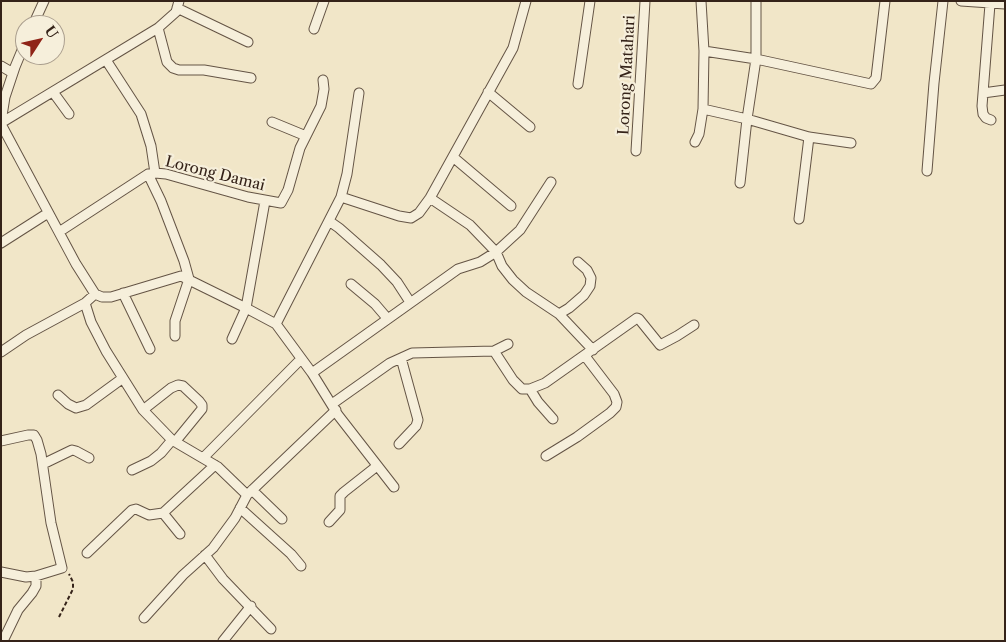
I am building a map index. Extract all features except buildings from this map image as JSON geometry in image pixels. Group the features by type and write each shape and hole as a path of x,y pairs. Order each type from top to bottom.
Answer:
{"street":[{"path":"38,15 44,1"},
{"path":"314,29 324,1"},
{"path":"341,196 399,216 411,218 419,213 430,198 513,48 526,1"},
{"path":"578,84 590,1"},
{"name":"Lorong Matahari","path":"636,151 645,1"},
{"path":"695,142 699,134 703,109 704,51 700,1"},
{"path":"740,183 756,59 756,1"},
{"path":"704,51 756,59 872,84 876,78 884,1"},
{"path":"927,171 943,1"},
{"path":"961,1 1005,4"},
{"path":"990,4 983,114 991,120"},
{"path":"1,123 158,28 176,12 178,5 248,42"},
{"path":"158,28 167,62 173,68 178,70 204,70 251,78"},
{"path":"106,60 141,114 151,146 152,173 189,279 174,321 176,336"},
{"path":"16,65 5,97 1,123 94,294 102,297 111,297 181,276 276,324 334,407 394,487"},
{"path":"1,66 13,73"},
{"name":"Lorong Damai","path":"59,232 152,173 166,174 279,204 283,201 288,190 300,148 321,106 324,89 323,80"},
{"path":"983,93 1005,90"},
{"path":"53,92 69,114"},
{"path":"488,92 530,127"},
{"path":"276,324 341,196 347,174 359,93"},
{"path":"703,109 809,136 851,143"},
{"path":"272,122 306,136"},
{"path":"799,219 809,136"},
{"path":"453,156 511,206"},
{"path":"312,373 458,269 480,262 496,252 520,230 551,182"},
{"path":"430,198 470,226 496,252 502,266 513,280 526,292 559,314 593,350"},
{"path":"232,339 246,308 265,201"},
{"path":"1,243 48,212"},
{"path":"329,222 339,228 381,265 397,282 410,302"},
{"path":"559,314 584,295 590,286 591,278 587,270 578,262"},
{"path":"351,284 375,304 387,318"},
{"path":"123,293 150,349"},
{"path":"1,352 26,335 84,303 94,294"},
{"path":"84,303 91,322 106,350 143,410 173,441 215,465 282,519"},
{"path":"494,351 513,380 522,389 530,389 545,383 637,318 660,345 694,325"},
{"path":"144,618 183,575 213,548 235,518 250,492 334,407 390,363 412,352 494,351 508,344"},
{"path":"546,456 577,437 616,407 617,402 614,394 585,356"},
{"path":"399,444 416,426 418,420 401,358"},
{"path":"203,458 301,359"},
{"path":"58,395 76,408 86,405 122,378"},
{"path":"132,470 156,457 202,409 202,405 183,386 178,385 170,388 143,410"},
{"path":"530,389 538,402 553,419"},
{"path":"1,441 34,435 41,454 51,523 62,568 26,577 1,572"},
{"path":"43,464 72,450 89,458"},
{"path":"87,553 132,510 136,509 149,515 163,512 215,465"},
{"path":"330,522 340,510 340,496 377,466"},
{"path":"240,508 291,554 301,566"},
{"path":"163,512 180,534"},
{"path":"205,555 223,579 271,629"},
{"path":"3,641 18,610 36,586 36,576"},
{"path":"223,641 250,606"}],"path":[{"path":"59,617 73,589 71,576 62,568"}]}
